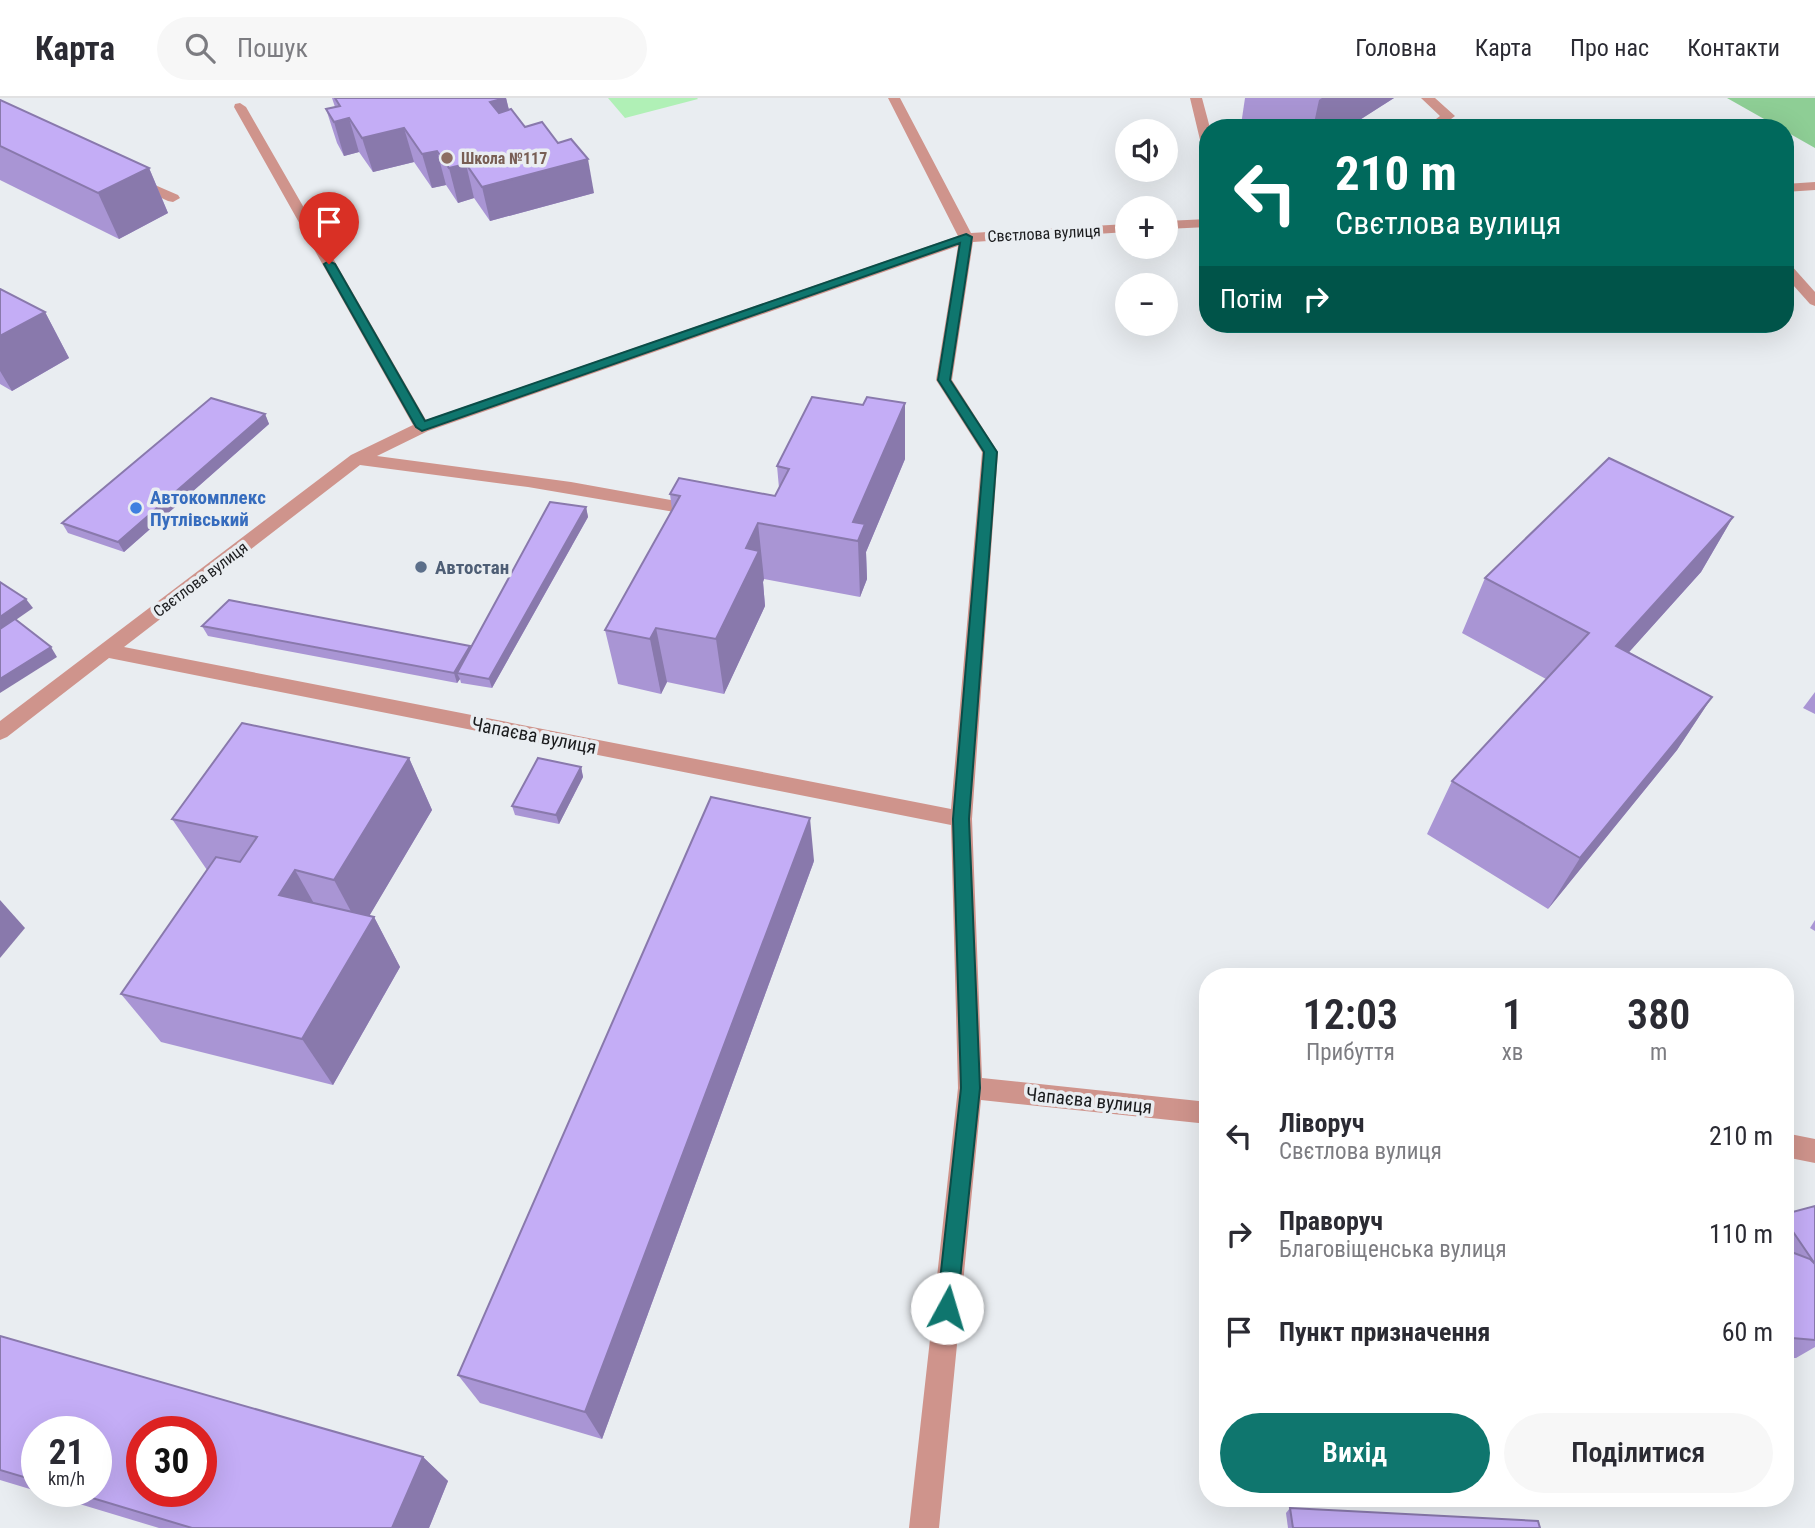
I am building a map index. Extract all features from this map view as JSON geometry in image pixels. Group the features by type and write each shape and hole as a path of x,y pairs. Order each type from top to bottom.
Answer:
{"street":[{"path":"894,98 966,237 944,380 990,452 961,819 970,1088 924,1528"},
{"path":"1196,98 1201,119"},
{"path":"1427,98 1448,116 1444,119"},
{"path":"240,107 422,427"},
{"path":"123,175 173,198"},
{"path":"1794,187 1815,186"},
{"path":"1178,224 1199,223"},
{"name":"Свєтлова вулиця","path":"0,732 357,459 422,427 966,237 1115,229"},
{"path":"1794,277 1815,301"},
{"path":"357,459 450,469 715,513"},
{"name":"Чапаєва вулиця","path":"107,651 961,819"},
{"name":"Чапаєва вулиця","path":"970,1088 1199,1112"},
{"path":"1794,1147 1815,1151"}],"green space":[{"path":"608,98 697,98 698,99 625,118"},
{"path":"1727,98 1815,98 1815,148 1794,136 1794,119 1764,119"}],"building":[{"path":"335,98 505,98 490,102 499,113 511,109 525,127 542,122 558,143 571,139 588,159 482,187 466,164 449,168 437,151 422,154 404,128 362,138 349,118 334,122 326,109 340,106"},
{"path":"0,100 149,168 98,193 0,146"},
{"path":"0,289 45,312 0,336"},
{"path":"812,397 863,405 867,397 905,403 853,522 865,524 858,541 758,523 746,548 759,551 716,639 656,628 650,639 605,630 680,496 670,494 679,478 775,496 789,469 777,466"},
{"path":"211,398 265,414 118,542 62,523"},
{"path":"1609,458 1733,517 1616,646 1712,697 1580,858 1452,781 1589,633 1485,578"},
{"path":"550,502 586,507 489,679 457,673"},
{"path":"0,582 26,599 0,617"},
{"path":"229,600 470,646 454,673 202,626"},
{"path":"15,619 51,647 0,679 0,629"},
{"path":"242,723 409,758 334,880 295,870 279,895 374,917 302,1039 121,994 216,857 240,862 257,837 172,819"},
{"path":"538,758 581,767 556,815 512,806"},
{"path":"711,797 810,818 585,1412 458,1375"},
{"path":"1815,1206 1815,1264 1794,1233 1794,1212"},
{"path":"1794,1253 1810,1259 1815,1264 1815,1340 1794,1338"},
{"path":"0,1336 423,1457 392,1528 192,1528 112,1504 112,1416 21,1416 21,1476 0,1470"},
{"path":"1290,1508 1538,1521 1540,1528 1293,1528"}],"place":[{"name":"Школа №117","path":"447,158"},
{"name":"Автокомплекс Путлівський","path":"136,508"},
{"name":"Автостан","path":"421,567"}],"route":[{"path":"329,264 422,427 966,237 944,380 990,452 961,819 970,1088 947,1308"}]}
